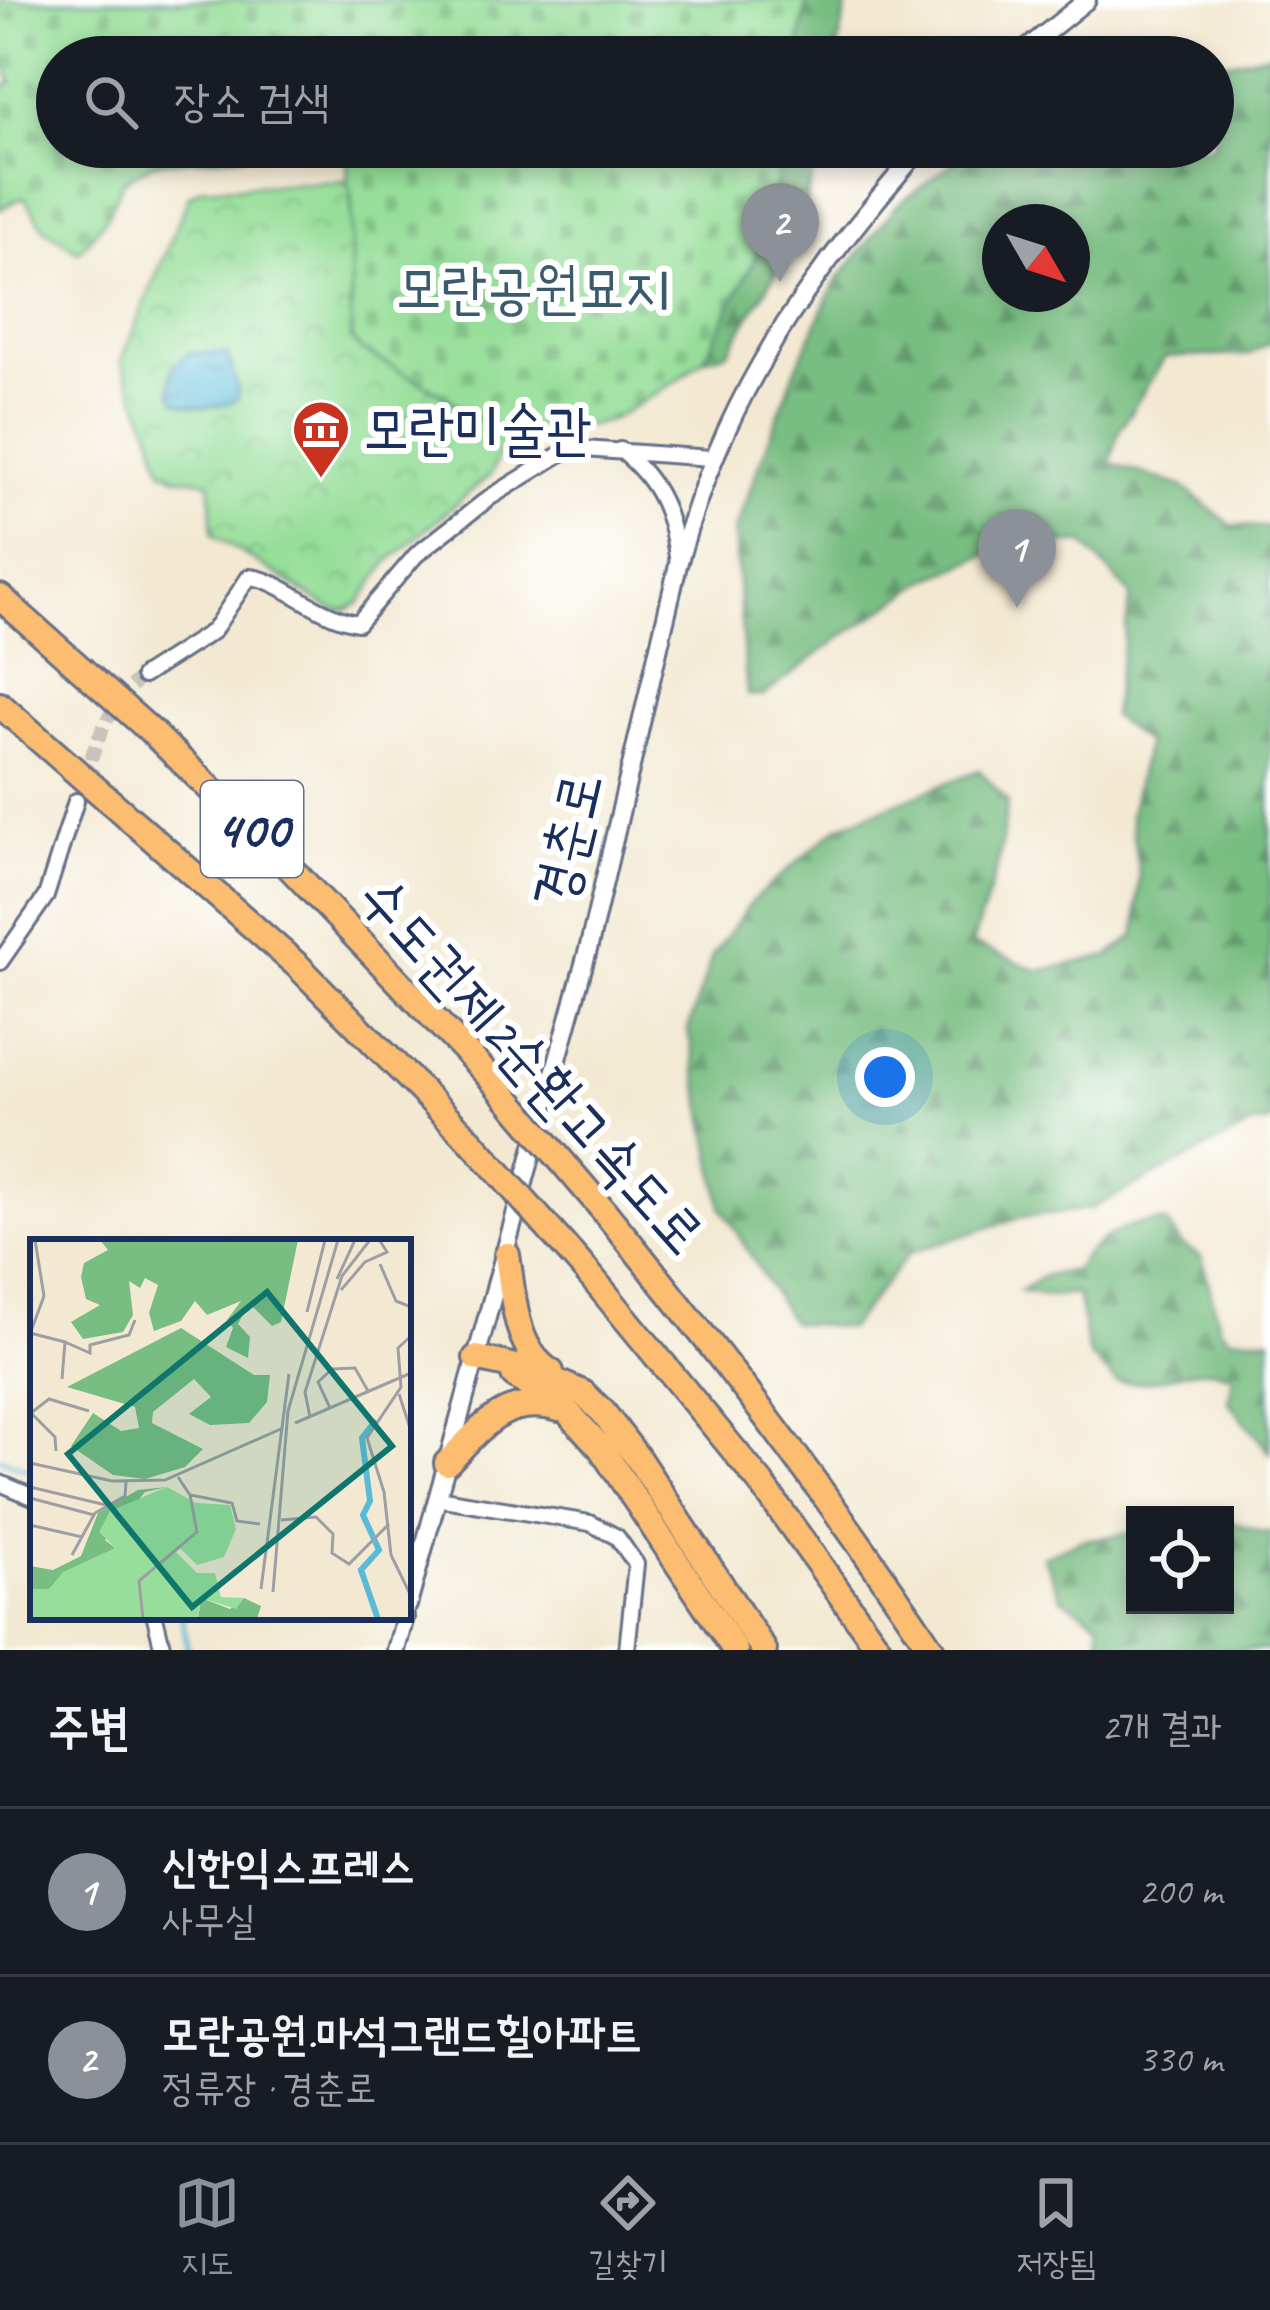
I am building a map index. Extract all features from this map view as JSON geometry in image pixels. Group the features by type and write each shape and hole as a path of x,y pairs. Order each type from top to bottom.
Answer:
{"highway":[{"name":"수도권제2순환고속도로","path":"0,597 256,833 489,1076 600,1206 802,1463 932,1650"},
{"name":"수도권제2순환고속도로","path":"0,705 298,967 471,1141 747,1465 877,1650"},
{"path":"507,1255 526,1348 575,1402 637,1457 764,1650"},
{"path":"476,1358 529,1370 575,1402 735,1650"},
{"path":"447,1463 509,1407 575,1402"}],"street":[{"path":"1042,36 1087,0"},
{"name":"경춘로","path":"411,1595 589,946 678,565 711,458 748,382 809,285 904,168"},
{"path":"143,676 213,631 249,577 266,580 325,616 358,623 416,555 489,498 570,448 711,458"},
{"path":"620,450 644,470 663,497 678,565"},
{"path":"0,962 46,896 76,801"},
{"path":"0,1483 30,1496"},
{"path":"437,1498 573,1519 617,1537 636,1564 627,1650"},
{"path":"155,1620 163,1650"},
{"path":"396,1650 404,1620"}],"green space":[{"name":"모란공원묘지","path":"0,0 807,0 801,36 36,36 36,168 145,168 123,181 107,216 79,252 45,229 24,197 0,209 0,89 12,82 0,54"},
{"path":"807,0 848,0 840,36 801,36"},
{"path":"1270,53 1270,343 1247,355 1165,357 1119,431 1110,463 1182,486 1231,525 1270,528 1270,1123 1255,1124 1090,1209 1021,1217 909,1253 849,1328 791,1322 722,1208 688,1029 712,956 753,900 839,826 979,770 1008,802 998,864 972,944 1039,971 1109,956 1136,935 1139,874 1130,815 1146,743 1112,716 1131,595 1083,543 1015,542 929,579 763,696 747,695 734,532 795,371 835,283 897,205 946,168 1234,168 1234,61"},
{"name":"모란공원묘지","path":"347,168 778,168 767,234 704,359 611,420 538,427 526,449 428,386 361,350 351,339"},
{"path":"778,168 814,168 791,248 728,352 704,359 767,234"},
{"path":"346,181 351,192 351,339 361,350 428,386 506,438 491,474 389,561 359,603 347,610 333,610 213,535 210,482 162,470 121,361 189,196 203,188"},
{"path":"1166,1222 1181,1244 1202,1258 1220,1328 1230,1337 1270,1338 1270,1453 1229,1402 1233,1375 1203,1370 1147,1382 1116,1382 1089,1355 1077,1294 1051,1297 1020,1291 1044,1276 1075,1270 1091,1249 1113,1234 1139,1224"},
{"path":"1234,1523 1270,1531 1270,1650 1099,1650 1100,1622 1062,1598 1043,1556 1082,1540 1126,1534 1126,1614 1234,1614"}],"water":[{"path":"189,353 227,353 237,399 207,407 176,401 171,391 172,368"}],"waterway":[{"path":"0,1458 30,1471"},
{"path":"183,1620 188,1650"}],"tunnel":[{"path":"84,779 113,710 143,676"}],"place":[{"name":"모란공원.마석그랜드힐아파트","path":"780,282"},
{"name":"모란미술관","path":"321,480"},
{"name":"신한익스프레스","path":"1017,608"}]}
